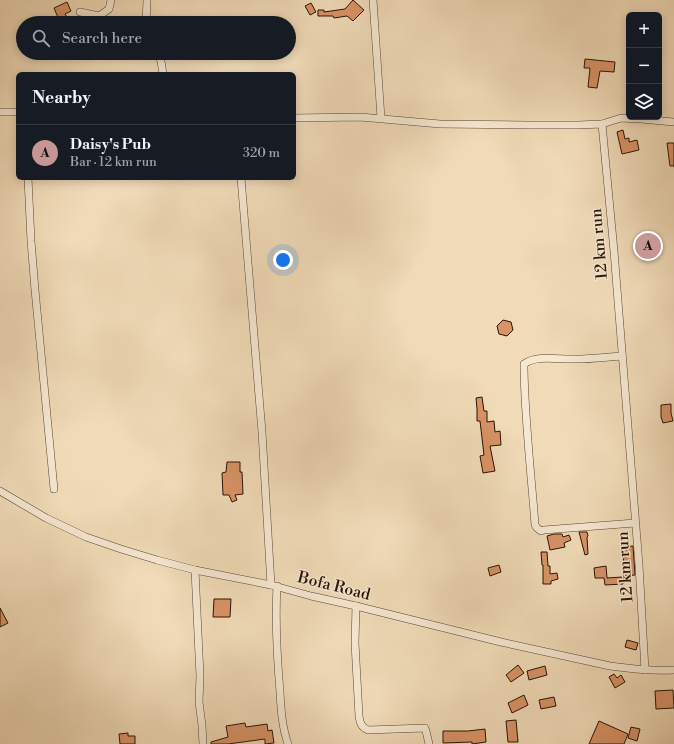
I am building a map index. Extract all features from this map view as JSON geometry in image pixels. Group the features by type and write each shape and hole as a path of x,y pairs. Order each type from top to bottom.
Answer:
{"street":[{"path":"80,12 99,16 110,9 111,0"},
{"path":"146,16 147,0"},
{"path":"373,0 381,118"},
{"path":"160,60 163,72"},
{"path":"0,112 16,112"},
{"path":"296,118 360,117 440,124 527,126 602,124 621,118 641,118 674,122"},
{"name":"12 km run","path":"602,124 611,213 639,565 645,670"},
{"path":"28,180 34,276 54,489"},
{"path":"241,180 276,608 282,720 284,734 288,744"},
{"path":"622,356 576,359 543,358 529,360 524,364 525,411 535,525 537,528 540,531 635,523"},
{"name":"Bofa Road","path":"0,491 46,518 86,537 121,550 157,560 195,570 274,586 501,642 610,666 628,669 674,670"},
{"path":"195,570 200,676 199,702 203,744"},
{"path":"356,606 355,643 360,723 368,730 425,728 428,744"}],"building":[{"path":"353,0 364,10 353,21 347,16 334,18 333,16 318,16 318,10 324,10 324,12 345,9"},
{"path":"67,2 71,11 65,14 66,16 57,16 54,8"},
{"path":"311,3 316,12 310,15 305,6"},
{"path":"585,59 615,62 614,72 600,71 597,88 588,87 590,68 584,68"},
{"path":"623,130 625,139 629,138 629,142 637,140 639,150 622,154 617,132"},
{"path":"667,143 674,143 674,166 670,166"},
{"path":"503,320 511,322 513,330 507,336 499,334 497,326"},
{"path":"482,397 484,411 487,411 487,422 494,421 495,432 500,431 501,445 490,446 495,471 483,473 480,456 484,455 480,421 477,421 476,398"},
{"path":"671,404 673,421 663,423 661,417 661,405"},
{"path":"227,462 240,462 240,472 242,472 243,494 235,495 237,500 232,502 229,495 223,495 222,473 226,472"},
{"path":"579,532 587,532 588,554 585,555"},
{"path":"562,534 563,537 569,535 571,540 564,543 565,547 550,550 547,536"},
{"path":"633,546 635,575 624,576 623,547"},
{"path":"541,552 547,552 550,574 557,573 558,579 551,581 551,584 543,584"},
{"path":"499,565 501,572 490,576 488,568"},
{"path":"606,566 607,578 622,577 623,584 605,585 604,578 595,578 594,568"},
{"path":"214,599 231,599 230,617 213,617"},
{"path":"0,608 8,623 0,627"},
{"path":"627,640 638,643 636,650 625,647"},
{"path":"518,665 524,673 511,682 506,675"},
{"path":"545,666 547,675 529,680 527,671"},
{"path":"614,674 617,678 621,675 625,682 615,688 609,677"},
{"path":"673,690 674,708 656,709 655,691"},
{"path":"524,695 528,705 512,713 508,703"},
{"path":"554,697 556,706 541,709 539,700"},
{"path":"516,720 518,742 508,742 506,721"},
{"path":"599,721 628,734 624,744 589,744"},
{"path":"245,723 246,727 267,724 268,731 272,730 274,743 265,744 265,739 228,744 211,744 211,742 228,737 226,726"},
{"path":"631,727 640,729 637,741 628,738"},
{"path":"485,729 486,742 472,744 472,742 443,743 443,731"},
{"path":"128,733 128,736 135,736 135,744 120,744 119,734"}],"place":[{"name":"Daisy's Pub","path":"648,246"}]}
